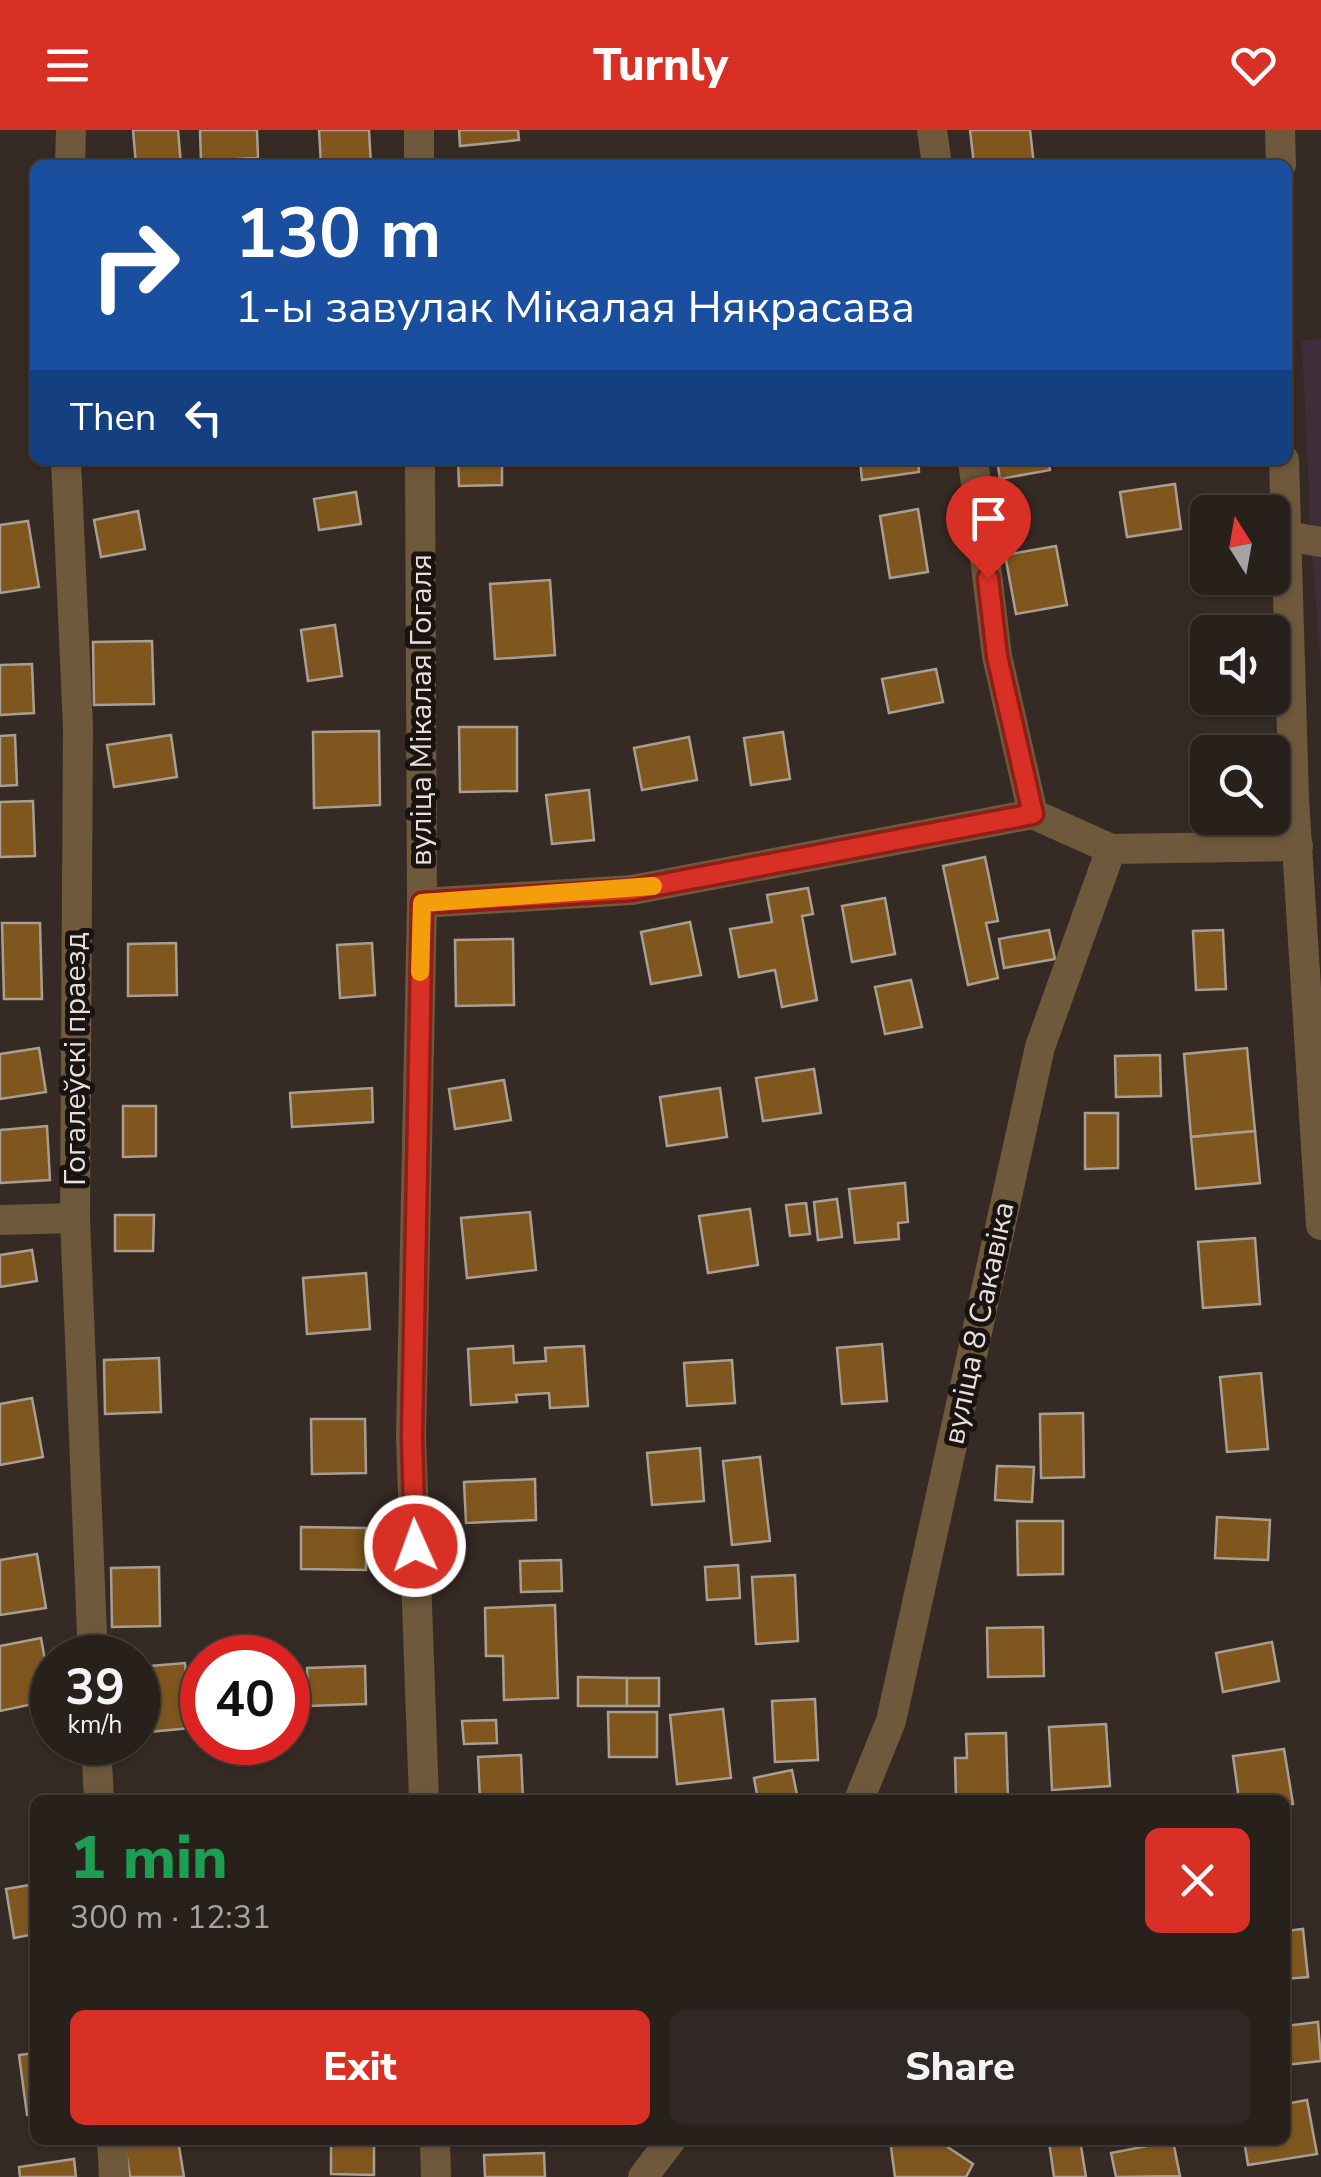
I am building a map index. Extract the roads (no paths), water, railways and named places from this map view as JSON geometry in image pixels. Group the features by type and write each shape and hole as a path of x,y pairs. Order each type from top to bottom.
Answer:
{"street":[{"path":"70,160 71,130"},
{"path":"419,130 419,160"},
{"path":"932,130 936,160"},
{"path":"1280,130 1280,160"},
{"name":"Гогалеўскі праезд","path":"66,465 78,727 75,1218 92,1635"},
{"name":"вуліца Мікалая Гогаля","path":"420,465 422,903 412,1437 424,1795"},
{"path":"974,465 997,656 1033,814"},
{"path":"1284,465 1284,495"},
{"path":"1290,537 1321,542"},
{"path":"1290,593 1308,799 1298,846 1321,1226"},
{"path":"422,903 632,890 1033,814 1110,849 1298,846"},
{"name":"вуліца 8 Сакавіка","path":"862,1795 891,1721 1040,1047 1110,849"},
{"path":"0,1220 75,1218"},
{"path":"97,1765 98,1795"},
{"path":"112,2145 114,2177"},
{"path":"435,2145 436,2177"},
{"path":"643,2177 667,2145"}]}
